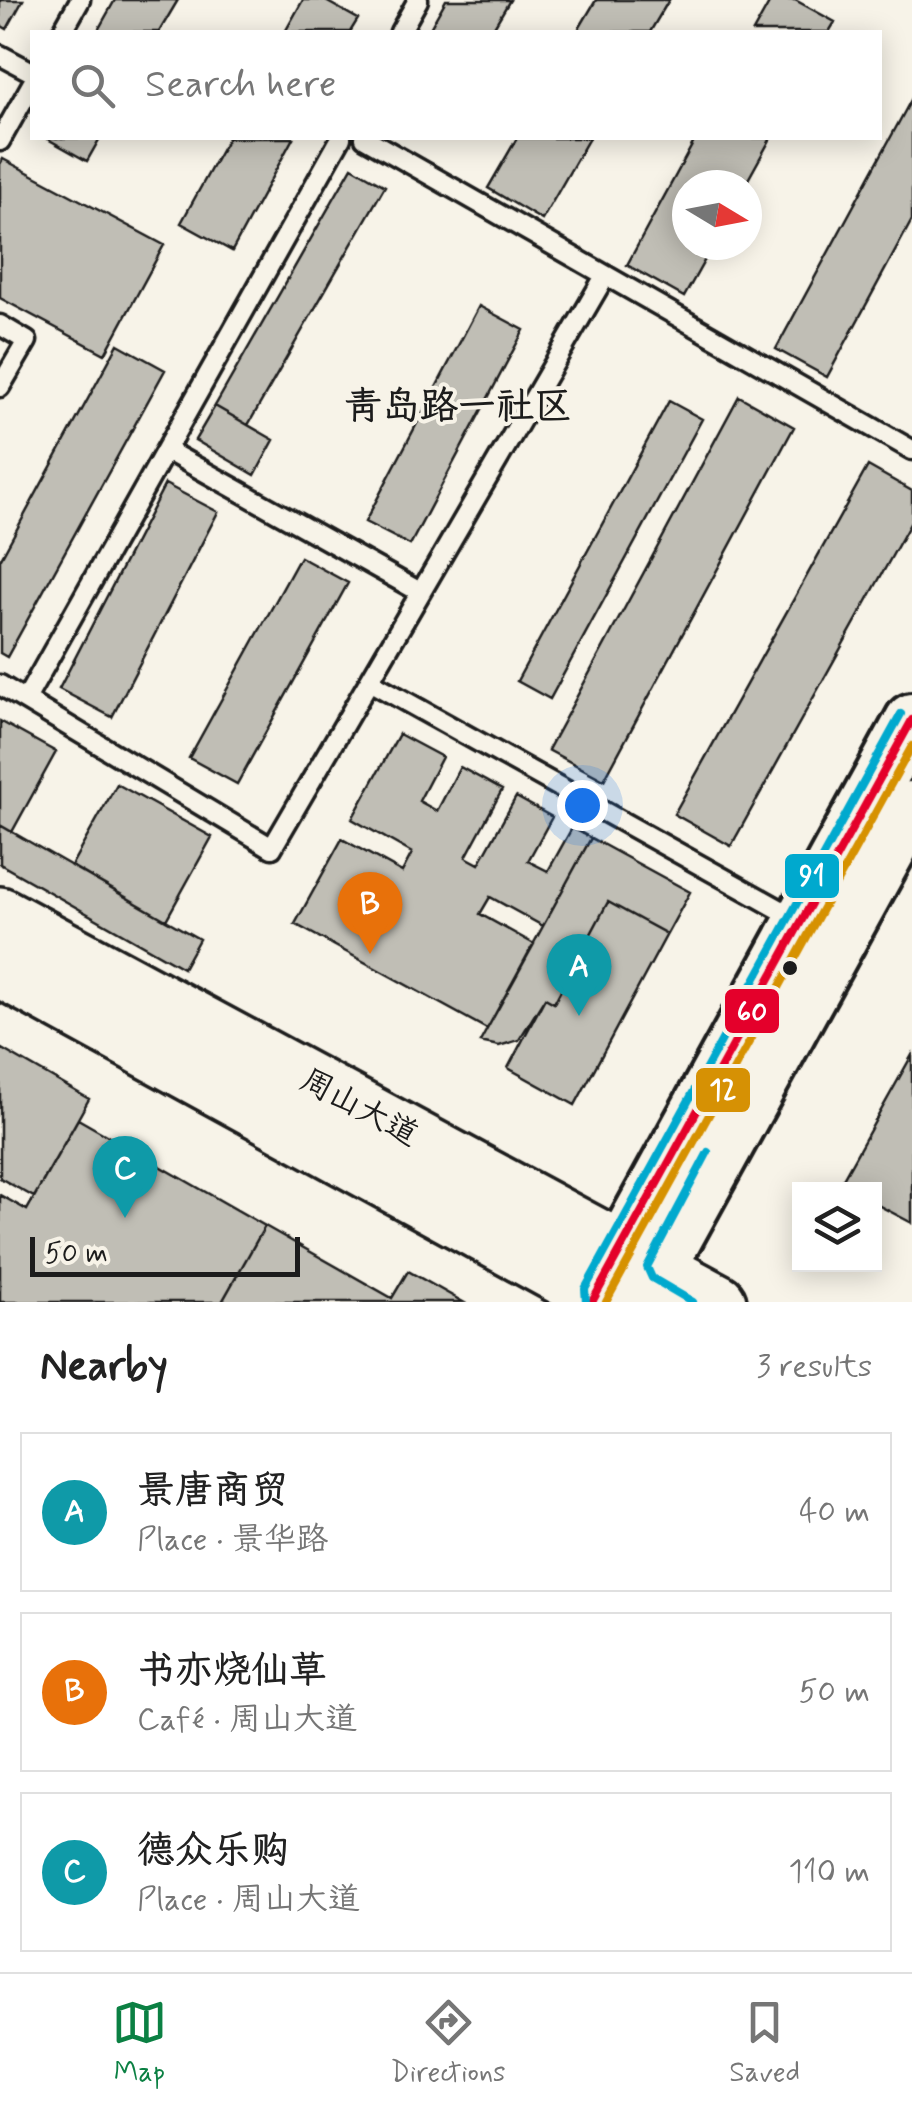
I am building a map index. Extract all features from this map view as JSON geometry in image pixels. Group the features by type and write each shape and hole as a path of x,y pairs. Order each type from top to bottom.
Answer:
{"main road":[{"path":"619,1287 802,922 912,720"},
{"path":"619,1287 912,808"},
{"name":"周山大道","path":"0,915 619,1287"},
{"name":"周山大道","path":"0,969 619,1287 718,1302"}],"lane":[{"path":"63,30 80,0"},
{"path":"401,30 417,0"},
{"path":"0,55 30,71"},
{"path":"0,141 30,88"},
{"path":"26,699 340,140"},
{"path":"368,140 912,450"},
{"path":"0,685 272,848 605,276"},
{"path":"0,325 27,341 0,387"},
{"path":"166,450 420,592"},
{"path":"369,681 802,922"}],"building":[{"path":"0,0 23,0 7,29 0,25"},
{"path":"115,0 178,0 160,30 98,30"},
{"path":"303,0 324,0 358,19 351,30 286,30"},
{"path":"446,0 510,0 492,30 429,30"},
{"path":"596,0 669,0 651,30 578,30"},
{"path":"771,0 795,0 835,22 830,30 754,30"},
{"path":"912,98 912,220 827,377 776,349"},
{"path":"50,140 99,140 87,161"},
{"path":"227,140 292,140 232,251 181,223"},
{"path":"516,140 588,140 542,220 488,188"},
{"path":"695,140 770,140 753,170 679,170"},
{"path":"3,159 164,245 105,354 0,298"},
{"path":"352,167 385,186 248,425 215,406"},
{"path":"672,182 672,260 705,260 684,297 627,265"},
{"path":"479,306 524,330 410,545 365,522"},
{"path":"118,344 165,370 7,657 0,653 0,560"},
{"path":"739,396 794,427 604,780 548,750"},
{"path":"669,401 702,419 550,699 517,681"},
{"path":"215,406 274,440 255,475 195,440"},
{"path":"868,466 912,491 912,520 731,846 674,814"},
{"path":"165,484 218,512 112,717 59,689"},
{"path":"300,557 348,583 237,784 189,758"},
{"path":"0,721 56,752 12,832 0,825"},
{"path":"399,734 442,757 419,801 437,811 460,767 502,790 466,857 479,864 516,797 552,817 528,861 548,871 572,828 591,838 543,926 490,897 480,914 534,944 487,1029 295,924 342,839 402,872 412,853 352,819"},
{"path":"117,784 212,837 166,920 71,866"},
{"path":"0,825 199,939 183,968 0,864"},
{"path":"591,838 690,892 667,934 608,902 554,1003 545,998 519,1040 499,1046 480,1042"},
{"path":"608,902 667,934 575,1105 508,1068 545,998 554,1003"},
{"path":"0,1048 89,1099 34,1197 0,1178"},
{"path":"912,1055 912,1223 882,1207 882,1182 841,1182"},
{"path":"78,1119 265,1226 222,1302 0,1302 0,1195 27,1210"},
{"path":"265,1226 392,1298 408,1271 463,1302 222,1302"}],"transit line":[{"name":"91","path":"586,1302 585,1289 901,714"},
{"name":"60","path":"592,1302 912,720"},
{"name":"12","path":"606,1302 912,746"},
{"name":"91","path":"693,1302 652,1278 647,1267 708,1152"}],"place":[{"name":"书亦烧仙草","path":"370,954"},
{"name":"景唐商贸","path":"579,1016"},
{"name":"德众乐购","path":"125,1218"}],"district":[{"name":"青岛路一社区","path":"458,407"}]}
